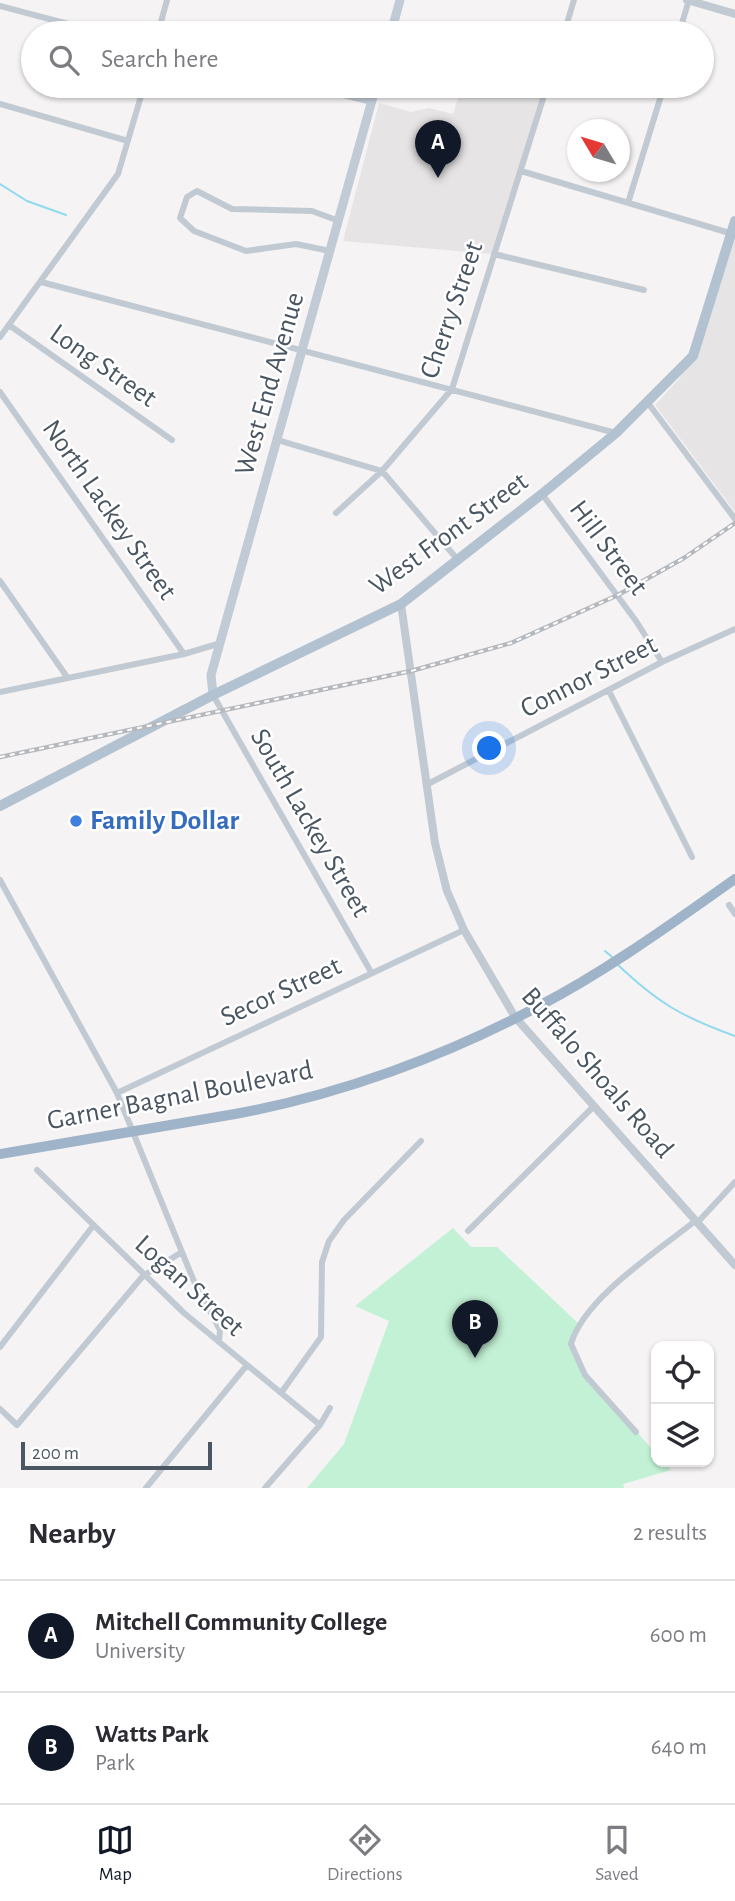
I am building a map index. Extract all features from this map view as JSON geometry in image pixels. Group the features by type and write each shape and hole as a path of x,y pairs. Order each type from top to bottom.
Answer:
{"highway":[{"name":"Garner Bagnal Boulevard","path":"0,1154 134,1129 236,1114 344,1085 446,1048 514,1017 612,963 735,879"}],"main road":[{"path":"394,21 400,0"},
{"name":"West End Avenue","path":"213,695 211,675 373,98"},
{"name":"West Front Street","path":"0,806 213,695 401,604 542,494 616,433 693,356 735,221"}],"street":[{"path":"162,21 167,0"},
{"path":"568,21 575,0"},
{"path":"683,21 689,0 735,14"},
{"path":"0,6 57,21"},
{"path":"0,337 118,174 141,98"},
{"path":"356,98 372,102"},
{"name":"Cherry Street","path":"336,513 382,471 452,389 543,98"},
{"path":"628,203 660,98"},
{"path":"0,104 128,141"},
{"path":"520,171 733,234"},
{"path":"330,251 296,244 246,251 194,231 180,218 187,197 197,191 232,209 312,211 339,221"},
{"path":"494,254 644,290"},
{"path":"41,282 616,433"},
{"name":"Long Street","path":"9,325 172,440"},
{"name":"North Lackey Street","path":"0,391 184,654"},
{"path":"648,403 735,519"},
{"path":"278,440 382,471 458,560"},
{"name":"Hill Street","path":"542,494 636,621 662,662"},
{"path":"0,581 67,677"},
{"name":"Buffalo Shoals Road","path":"401,604 426,785 441,867 464,930 514,1017 735,1265"},
{"name":"Connor Street","path":"426,785 662,662 735,629"},
{"path":"0,692 184,654 221,643"},
{"path":"609,691 692,857"},
{"name":"South Lackey Street","path":"213,695 371,972"},
{"path":"0,880 117,1093 134,1129 182,1252 220,1330 219,1342"},
{"path":"729,905 735,914"},
{"name":"Secor Street","path":"117,1093 464,930"},
{"path":"468,1231 593,1107"},
{"path":"281,1393 321,1337 322,1262 329,1241 344,1220 421,1141"},
{"name":"Logan Street","path":"37,1170 144,1276 320,1425"},
{"path":"636,1433 585,1375 571,1344 579,1324 600,1298 696,1222 735,1182"},
{"path":"0,1347 93,1226"},
{"path":"0,1409 17,1425 144,1276 182,1252"},
{"path":"146,1488 247,1365"},
{"path":"265,1488 320,1425 330,1408"}],"shaded area":[{"path":"458,98 541,98 492,254 343,241 379,103 411,112 429,108 453,114"},
{"path":"735,238 735,512 655,405 678,380 699,350"}],"green space":[{"path":"453,1228 471,1247 497,1247 579,1324 571,1344 577,1362 651,1448 651,1467 668,1467 671,1470 623,1484 624,1488 307,1488 344,1444 389,1321 355,1306"}],"waterway":[{"path":"0,184 27,201 66,215"},
{"path":"605,951 612,957"},
{"path":"617,964 645,989 671,1007 735,1036"}],"railway":[{"path":"0,757 411,671 511,643 618,595 684,558 735,523"}],"place":[{"name":"Mitchell Community College","path":"438,178"},
{"name":"Family Dollar","path":"76,821"},
{"name":"Watts Park","path":"475,1358"}]}
